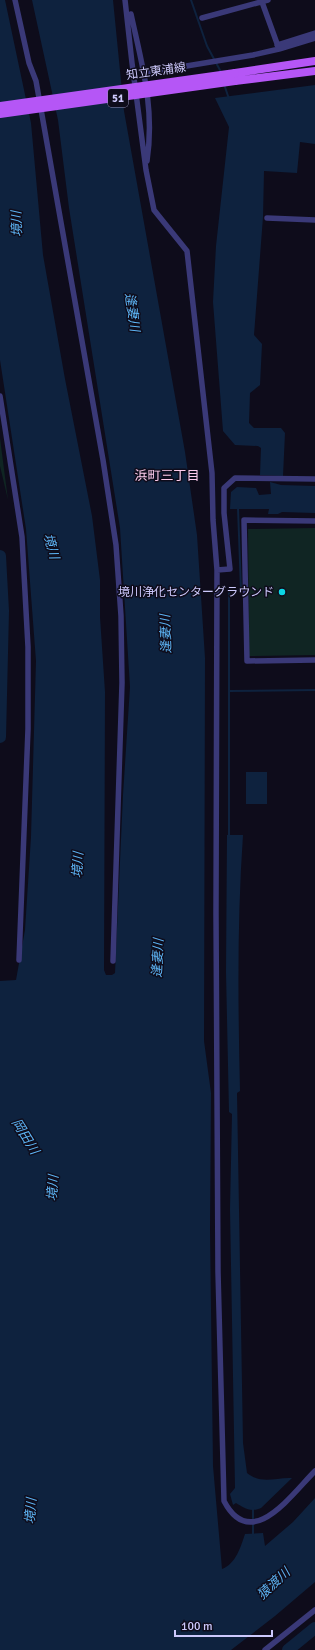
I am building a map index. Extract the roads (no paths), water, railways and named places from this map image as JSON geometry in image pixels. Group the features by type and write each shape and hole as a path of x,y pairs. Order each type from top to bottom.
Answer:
{"main road":[{"name":"知立東浦線","path":"0,114 235,77 315,61"},
{"name":"知立東浦線","path":"0,106 235,77 315,71"}],"street":[{"path":"15,0 29,62 36,81 103,460 116,545 122,652 113,961"},
{"path":"126,0 144,73 150,107 151,136 146,170"},
{"path":"126,0 132,63 146,170 154,210 186,251 212,473 213,520 217,570 216,913 218,1272 224,1501 229,1512 239,1520 258,1522 272,1515 315,1471"},
{"path":"202,18 268,0"},
{"path":"262,2 278,47"},
{"path":"278,47 315,33"},
{"path":"144,73 220,61 315,38"},
{"path":"267,218 315,220"},
{"path":"0,396 22,537 28,647 28,729 19,960"},
{"path":"217,570 230,569 224,513 224,488 235,478 315,479"},
{"path":"315,521 244,520 248,661 315,660"},
{"path":"265,1650 315,1610"}],"water":[{"path":"0,0 5,0 31,123 43,255 65,379 92,516 100,580 100,617 105,692 104,970 106,975 112,975 115,973 123,795 130,687 120,528 69,208 58,120 32,0 113,0 124,111 185,452 197,535 205,658 204,1041 211,1093 210,1229 213,1466 222,1569 227,1567 234,1559 240,1549 245,1534 263,1533 265,1546 293,1522 315,1498 315,1582 275,1616 231,1650 0,1650 0,981 16,980 25,930 31,837 36,661 26,529 0,360"},
{"path":"315,85 315,144 300,142 297,173 264,171 263,217 254,335 262,344 260,385 250,393 249,423 254,428 281,428 285,433 283,476 260,475 261,448 258,446 235,445 223,431 213,302 216,246 229,127 215,98"},
{"path":"270,482 281,485 315,486 315,513 282,512 278,514 268,514 269,509 230,509 231,492 237,487 256,488 259,495 271,494"},
{"path":"246,772 267,772 267,804 246,804"},
{"path":"227,835 243,835 238,963 240,1091 237,1093 243,1443 247,1473 253,1477 264,1480 292,1478 261,1508 253,1510 247,1509 236,1503 233,1505 230,1494 235,1488 230,1209 232,1114 229,1112 226,972"}],"waterway":[{"path":"191,0 207,46 221,72"},
{"path":"224,84 229,99"},
{"path":"229,837 229,591 241,590 238,508"},
{"name":"岡田川","path":"0,556 3,611 0,737"},
{"path":"229,691 315,690"},
{"path":"253,1508 253,1536"},
{"path":"288,1650 315,1628"}],"place":[{"name":"境川浄化センターグラウンド","path":"282,592"}],"district":[{"name":"浜町三丁目","path":"167,475"}],"water label":[{"name":"境川","path":"16,224"},
{"name":"逢妻川","path":"133,312"},
{"name":"境川","path":"52,546"},
{"name":"逢妻川","path":"165,634"},
{"name":"境川","path":"77,865"},
{"name":"逢妻川","path":"157,958"},
{"name":"境川","path":"52,1188"},
{"name":"境川","path":"30,1511"},
{"name":"猿渡川","path":"273,1583"}]}
